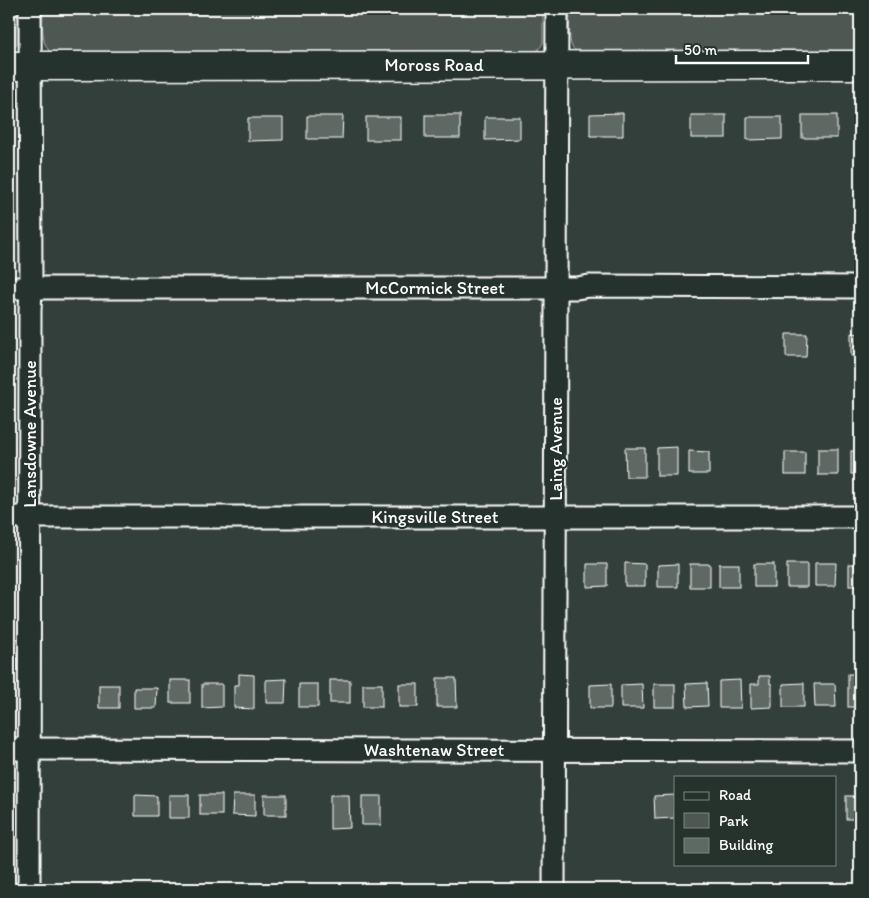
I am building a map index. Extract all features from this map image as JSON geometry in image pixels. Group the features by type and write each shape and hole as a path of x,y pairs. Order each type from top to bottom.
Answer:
{"main road":[{"name":"Moross Road","path":"20,66 860,65"}],"street":[{"name":"Lansdowne Avenue","path":"29,889 19,749 30,517 31,289 20,66 30,9"},
{"name":"Laing Avenue","path":"554,889 557,9"},
{"name":"McCormick Street","path":"9,288 860,287"},
{"name":"Kingsville Street","path":"9,517 860,517"},
{"name":"Washtenaw Street","path":"19,749 860,750"}],"green space":[{"path":"9,9 17,9 17,43 9,53"},
{"path":"43,9 543,9 543,42 539,49 533,53 50,52 43,37"},
{"path":"570,9 860,9 860,53 583,53 572,47"}],"building":[{"path":"623,113 623,136 590,136 590,114"},
{"path":"425,115 460,115 460,138 425,138"},
{"path":"691,115 726,115 726,138 691,138"},
{"path":"802,115 837,115 837,138 802,138"},
{"path":"307,116 343,116 342,139 307,139"},
{"path":"366,117 401,117 401,140 366,140"},
{"path":"485,117 520,117 520,139 485,140"},
{"path":"747,117 782,117 782,139 747,140"},
{"path":"856,117 860,117 860,139 856,139"},
{"path":"248,118 283,118 283,140 248,141"},
{"path":"851,333 860,334 860,356 851,356"},
{"path":"786,334 807,334 806,357 786,357"},
{"path":"677,447 677,476 657,476 657,448"},
{"path":"625,448 645,448 645,477 626,477"},
{"path":"818,449 838,449 838,475 818,475"},
{"path":"689,451 709,452 709,474 689,474"},
{"path":"851,451 860,451 860,474 851,474"},
{"path":"785,452 805,452 805,475 785,475"},
{"path":"625,563 645,564 645,586 625,586"},
{"path":"815,563 836,563 835,586 815,586"},
{"path":"587,564 607,564 607,586 587,587"},
{"path":"678,564 678,587 658,587 658,565"},
{"path":"690,564 710,564 710,587 690,587"},
{"path":"719,564 739,564 739,587 719,587"},
{"path":"754,564 774,564 774,587 754,587"},
{"path":"787,564 807,564 807,587 787,587"},
{"path":"849,564 860,564 860,586 849,586"},
{"path":"239,674 254,675 254,709 234,708 234,685 239,685"},
{"path":"848,674 860,674 860,707 848,707"},
{"path":"759,676 770,676 772,707 751,708 751,684 759,684"},
{"path":"437,678 456,678 457,707 437,707"},
{"path":"286,679 285,703 266,703 266,680"},
{"path":"170,680 190,680 190,703 170,703"},
{"path":"330,680 350,680 350,703 330,703"},
{"path":"740,680 741,708 719,708 719,681"},
{"path":"707,683 708,706 687,707 686,684"},
{"path":"804,683 804,707 783,707 783,684"},
{"path":"202,684 222,684 222,707 202,708"},
{"path":"299,684 318,684 318,707 299,707"},
{"path":"363,684 382,684 382,707 363,707"},
{"path":"399,684 418,684 418,707 399,707"},
{"path":"611,684 611,708 590,708 590,685"},
{"path":"642,684 643,708 621,708 621,685"},
{"path":"654,684 675,684 675,707 654,707"},
{"path":"814,684 835,684 836,707 815,707"},
{"path":"99,685 119,685 119,708 99,708"},
{"path":"134,688 157,688 156,708 134,708"},
{"path":"135,795 157,796 157,816 135,816"},
{"path":"169,795 189,795 189,818 169,818"},
{"path":"200,795 222,795 222,815 200,815"},
{"path":"233,795 255,795 255,816 232,815"},
{"path":"264,795 286,795 286,815 264,815"},
{"path":"330,795 349,795 350,828 330,829"},
{"path":"674,795 674,818 655,819 654,796"},
{"path":"362,796 381,796 381,825 362,825"},
{"path":"846,796 860,796 860,819 846,819"}]}
